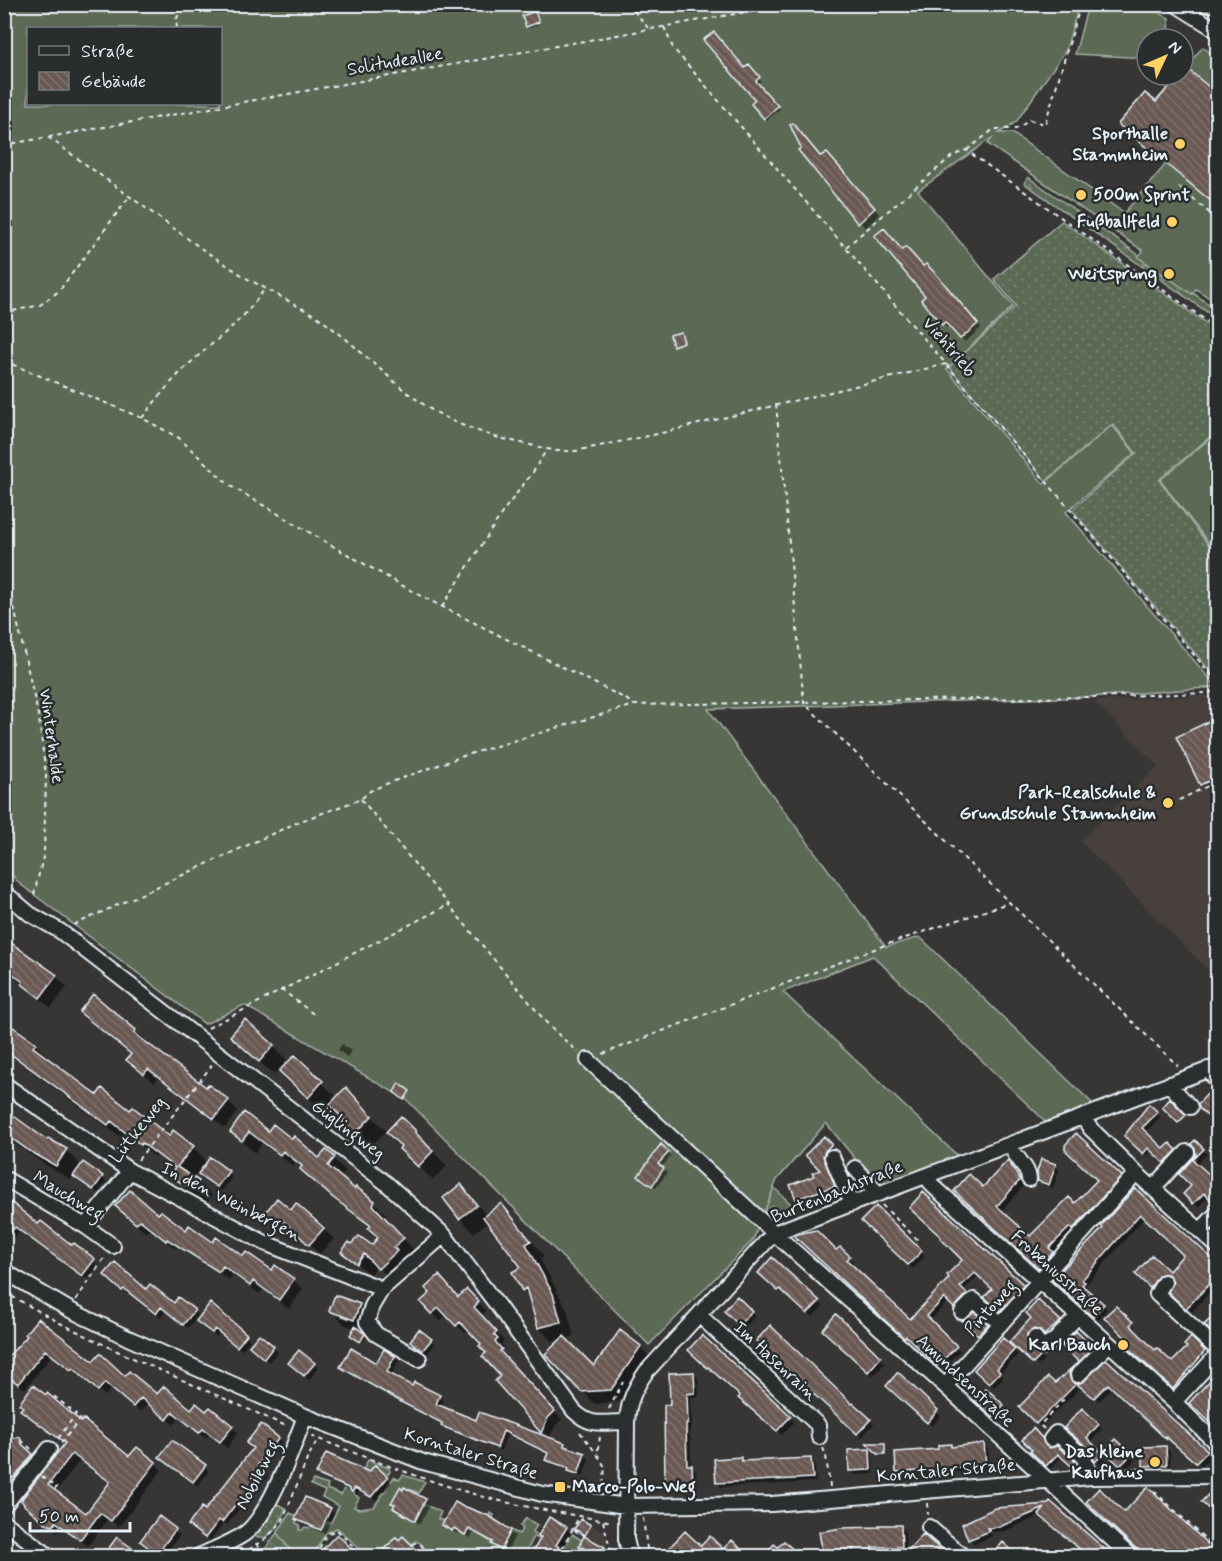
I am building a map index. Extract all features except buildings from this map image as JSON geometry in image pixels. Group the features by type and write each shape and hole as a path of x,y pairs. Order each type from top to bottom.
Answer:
{"street":[{"path":"1175,4 1218,31"},
{"name":"Güglingweg","path":"4,892 30,914 60,931 386,1183 444,1235 574,1411 584,1420 594,1424 627,1422"},
{"name":"Amundsenstraße","path":"588,1060 774,1233 945,1386 1130,1557"},
{"path":"1213,1068 1218,1083"},
{"name":"Burtenbachstraße","path":"626,1506 627,1422 628,1409 635,1388 646,1372 774,1233 1213,1068"},
{"name":"In den Weinbergen","path":"4,1084 130,1171 265,1243 382,1289"},
{"path":"1169,1084 1190,1107"},
{"path":"1083,1117 1089,1128 1218,1247"},
{"path":"1010,1144 1014,1156 1029,1171 1029,1179"},
{"path":"1153,1188 1187,1152"},
{"path":"832,1157 852,1204"},
{"path":"855,1168 878,1194"},
{"name":"Lütkeweg","path":"85,1226 130,1171"},
{"name":"Pintoweg","path":"945,1386 1136,1173"},
{"name":"Frobeniusstraße","path":"926,1176 933,1186 1174,1402 1218,1445"},
{"name":"Mauchweg","path":"4,1178 85,1226 113,1246"},
{"path":"1200,1231 1218,1212"},
{"path":"419,1359 376,1334 367,1322 382,1289 444,1235"},
{"name":"Korntaler Straße","path":"4,1271 70,1310 128,1338 305,1416 423,1462 542,1494 626,1506 772,1504 1091,1477 1218,1476"},
{"path":"1164,1281 1157,1294 1218,1352 1174,1402"},
{"path":"962,1312 974,1300 1001,1324"},
{"name":"Im Hasenrain","path":"699,1315 818,1425 819,1437"},
{"path":"1035,1338 1042,1347 1055,1340 1078,1316"},
{"path":"1078,1375 1109,1344"},
{"name":"Nobileweg","path":"199,1557 245,1533 258,1521 275,1488 305,1416"},
{"path":"1051,1438 1056,1433 1083,1456 1091,1477"},
{"path":"4,1506 32,1470 55,1446"},
{"path":"626,1506 626,1539 630,1557"},
{"path":"4,1522 49,1557"},
{"path":"929,1527 959,1555"}],"path":[{"path":"4,8 47,4"},
{"path":"177,27 176,20 184,4"},
{"path":"628,4 650,30"},
{"name":"Solitudeallee","path":"6,144 789,4"},
{"path":"846,247 951,157 966,150 994,129 1016,129 1030,120 1045,124 1081,4"},
{"name":"Viehtrieb","path":"664,27 673,48 846,247 1218,684"},
{"path":"198,105 200,110"},
{"path":"48,137 202,249 248,279 318,317 405,391 430,409 456,423 495,437 547,449 575,451 653,435 946,364"},
{"path":"966,150 1218,329"},
{"path":"1179,187 1218,220"},
{"path":"4,313 40,305 59,291 129,196"},
{"path":"1211,213 1218,207"},
{"path":"1218,266 1210,288 1218,297"},
{"path":"142,418 176,377 231,330 256,303 265,288"},
{"path":"4,361 142,418 179,438 229,485 442,607 634,705"},
{"path":"776,404 804,703 1187,1077"},
{"path":"442,607 504,510 533,472 547,449"},
{"name":"Winterhalde","path":"4,562 39,719 46,776 44,853 30,914"},
{"path":"60,931 298,822 361,799 370,791 386,784 466,755 634,705 1090,698 1208,693 1218,690"},
{"path":"1179,800 1218,781"},
{"path":"361,799 550,1027 588,1060 885,945 1008,902"},
{"path":"194,1034 448,905"},
{"path":"281,989 316,1016"},
{"name":"Lütkeweg","path":"130,1171 219,1055"},
{"path":"878,1194 880,1204 920,1242"},
{"path":"70,1310 113,1246"},
{"path":"4,1304 11,1296"},
{"path":"1051,1438 1040,1425 1066,1397"},
{"path":"54,1398 76,1414 61,1435"},
{"path":"55,1446 82,1417 91,1426"},
{"path":"579,1430 597,1454"},
{"path":"819,1437 826,1456 831,1499"},
{"path":"242,1557 256,1544 261,1543 282,1522 318,1438"},
{"path":"32,1470 57,1487 55,1489"},
{"path":"1139,1477 1218,1551"},
{"path":"926,1491 929,1527"},
{"path":"602,1503 603,1520 612,1557"},
{"path":"643,1506 643,1525 648,1557"},
{"path":"558,1557 579,1517"},
{"path":"573,1529 584,1535"},
{"path":"315,1557 327,1534 337,1530 356,1549 354,1551"},
{"path":"245,1533 268,1557"},
{"path":"412,1545 415,1543 420,1545 429,1554 428,1557"},
{"path":"451,1555 455,1551 466,1557"}],"shaded area":[{"name":"Park-Realschule & Grundschule Stammheim","path":"1217,695 1217,979 1080,841 1158,766 1094,701"},
{"path":"590,1524 605,1533 607,1546 584,1537"}],"green space":[{"path":"4,5 1079,5 1066,50 1016,122 999,133 1012,133 1124,213 1166,164 1118,124 1145,93 1156,101 1168,87 1195,87 1195,56 1203,47 1217,58 1217,303 1196,289 1192,294 1138,257 1143,251 988,144 993,137 918,191 1013,306 947,369 1044,484 1112,425 1135,453 1066,512 1217,687 1090,697 708,709 886,947 920,937 1095,1106 1048,1124 873,956 783,992 959,1157 878,1187 826,1123 777,1180 753,1240 649,1345 407,1100 244,1005 205,1024 20,884 4,866"},
{"path":"1088,5 1146,5 1169,18 1169,27 1135,27 1135,57 1075,54"},
{"path":"1191,5 1217,5 1217,24 1216,23"},
{"path":"1028,177 1217,310 1217,319 1024,183"},
{"path":"1062,221 1217,331 1217,418 1212,435 1159,480 1217,556 1217,679 1072,510 1136,453 1113,424 1046,481 949,367 1016,306 994,279"},
{"path":"1213,436 1212,466 1218,492 1217,554 1160,480"},
{"path":"766,1180 792,1205 765,1219 746,1200"},
{"path":"368,1460 389,1468 390,1472 386,1475 375,1465 351,1491 359,1498 354,1507 359,1509 374,1507 394,1477 399,1480 403,1475 425,1482 419,1493 404,1487 399,1497 392,1503 395,1504 393,1509 415,1520 424,1504 441,1512 438,1519 444,1521 442,1525 452,1531 454,1528 465,1535 468,1530 472,1531 474,1524 484,1524 490,1513 494,1515 493,1518 490,1517 482,1536 501,1549 511,1530 519,1534 523,1528 520,1526 526,1518 537,1525 533,1532 541,1537 540,1539 534,1537 524,1556 469,1556 455,1549 449,1555 440,1550 436,1556 431,1556 420,1543 415,1541 411,1544 403,1536 399,1540 396,1537 381,1552 385,1555 383,1556 360,1556 356,1553 360,1549 337,1528 326,1533 312,1556 295,1556 277,1533 290,1513 297,1516 296,1523 300,1525 299,1530 310,1526 321,1530 328,1522 331,1522 339,1506 322,1497 325,1491 311,1485 313,1480 328,1485 327,1489 341,1495 345,1486 361,1474"},
{"path":"277,1504 286,1508 274,1530 265,1537 254,1536 270,1518"},
{"path":"277,1533 290,1548 281,1556 271,1556 265,1549"},
{"path":"572,1534 582,1540 579,1546 589,1552 586,1556 560,1556"}],"place":[{"name":"Sporthalle Stammheim","path":"1180,144"},
{"name":"500m Sprint","path":"1081,195"},
{"name":"Fußballfeld","path":"1172,222"},
{"name":"Weitsprung","path":"1169,274"},
{"name":"Park-Realschule & Grundschule Stammheim","path":"1168,803"},
{"name":"Karl Bauch","path":"1123,1345"},
{"name":"Das kleine Kaufhaus","path":"1155,1462"},
{"name":"Marco-Polo-Weg","path":"560,1487"}]}
